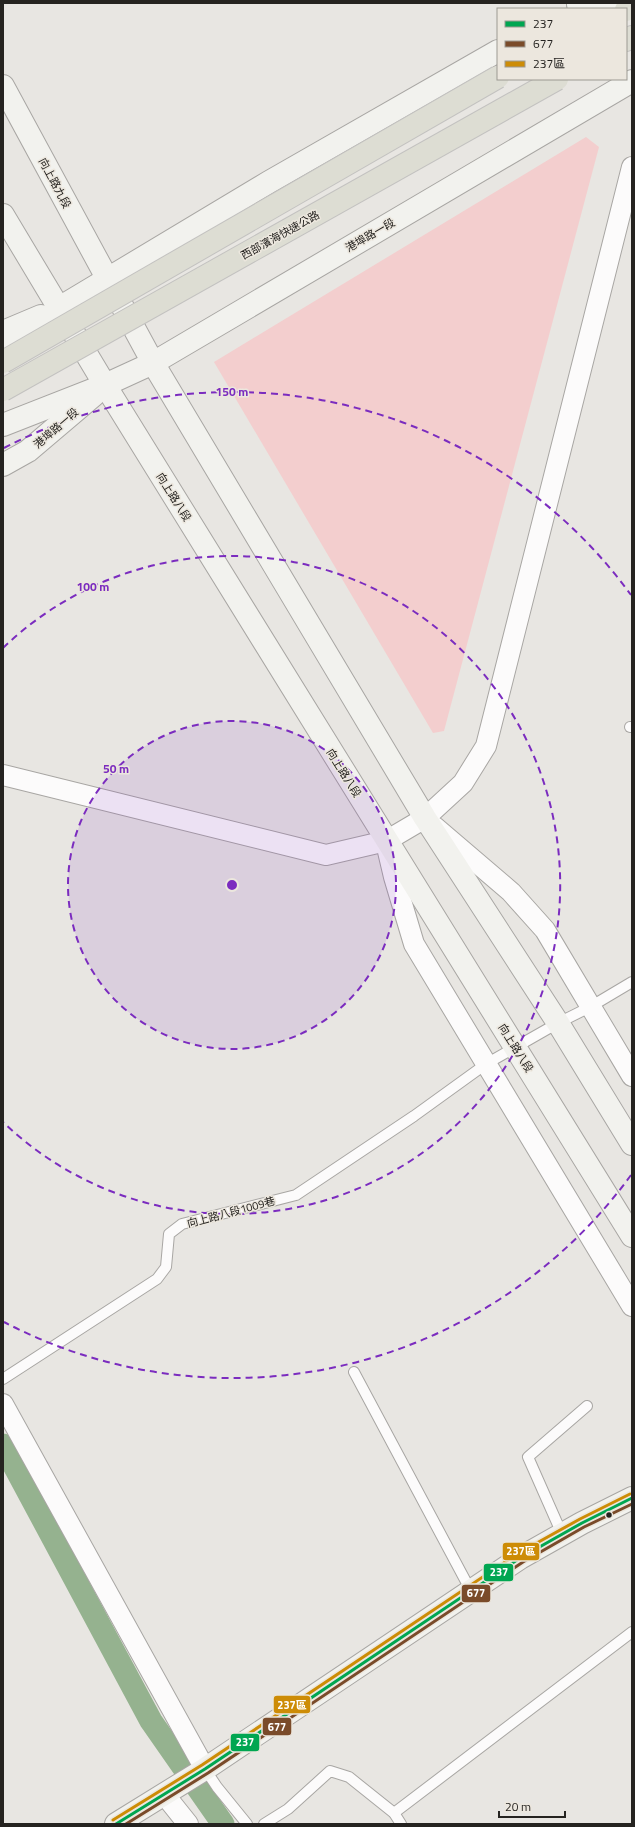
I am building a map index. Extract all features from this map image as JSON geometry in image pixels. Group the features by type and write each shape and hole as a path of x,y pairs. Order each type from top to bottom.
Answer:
{"highway":[{"path":"3,362 497,78"},
{"name":"西部濱海快速公路","path":"3,390 555,80"}],"main road":[{"path":"575,5 632,7"},
{"path":"3,332 59,308 269,182 497,52"},
{"name":"港埠路一段","path":"3,425 105,385 153,363 632,81"},
{"name":"向上路九段","path":"3,86 107,279"},
{"path":"3,215 59,308"},
{"path":"107,279 153,363 424,818 558,1023 632,1144"},
{"path":"3,357 59,308"},
{"name":"向上路八段","path":"59,308 386,841 516,1047 632,1236"},
{"name":"港埠路一段","path":"3,465 28,451 105,385"},
{"path":"116,1824 203,1770 520,1558 562,1534 632,1498"}],"street":[{"path":"3,775 326,855 386,841 424,818 462,782 486,746 632,168"},
{"path":"424,818 511,892 545,930 590,1008 632,1076"},
{"path":"386,841 394,877 414,944 632,1306"},
{"path":"3,1404 203,1770"},
{"path":"167,1792 188,1824"}],"lane":[{"name":"向上路八段1009巷","path":"3,1379 157,1279 166,1267 169,1234 182,1224 296,1195 414,1116 486,1064 558,1023 590,1008 632,982"},
{"path":"354,1372 471,1591"},
{"path":"562,1534 528,1457 587,1406"},
{"path":"394,1813 632,1632"},
{"path":"203,1770 247,1824"},
{"path":"264,1824 288,1809 330,1771 349,1777 394,1813 401,1824"}],"shaded area":[{"path":"586,137 599,147 444,731 433,733 214,362"}],"waterway":[{"path":"3,1445 151,1721 223,1824"}],"transit line":[{"name":"237區","path":"113,1820 202,1765 517,1554 580,1519 630,1494"},
{"name":"237","path":"116,1824 205,1769 520,1558 582,1523 632,1498"},
{"name":"677","path":"126,1824 208,1773 523,1562 584,1527 632,1504"}]}
